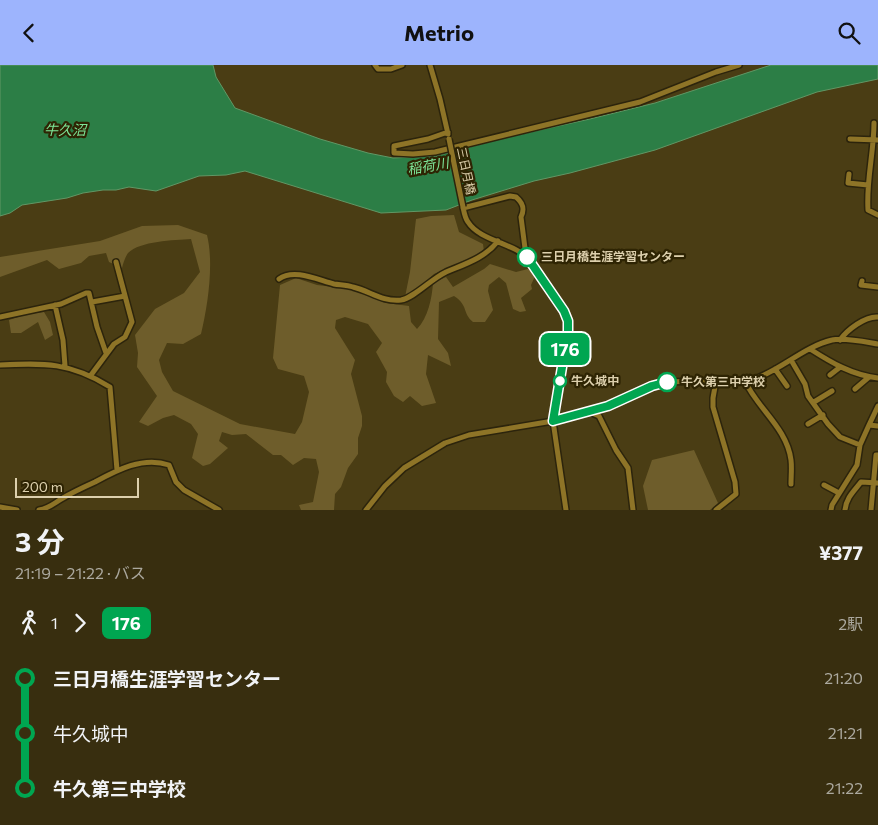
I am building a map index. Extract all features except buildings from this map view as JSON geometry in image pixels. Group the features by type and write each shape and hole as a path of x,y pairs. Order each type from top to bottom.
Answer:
{"street":[{"path":"375,65 378,69 391,69 402,65"},
{"name":"三日月橋","path":"430,65 448,132 467,220 474,228 526,256"},
{"path":"448,132 428,139 394,146 394,153 413,154 435,151 602,112 640,102 739,65"},
{"path":"874,123 876,140 868,185 868,210 878,215"},
{"path":"850,139 876,140"},
{"path":"849,174 848,183 868,185"},
{"path":"463,208 510,196 516,197 522,205 521,217 526,256 562,307 568,321 553,421 566,510"},
{"path":"279,279 287,275 299,275 354,287 388,300 402,299 410,297 430,281 444,273 483,255 498,241"},
{"path":"91,375 114,344 125,337 132,322 116,262"},
{"path":"862,281 861,285 878,287"},
{"path":"0,317 55,305 89,293 97,327 106,353"},
{"path":"92,302 125,295"},
{"path":"55,305 63,340 65,366"},
{"path":"840,340 845,333 872,317 878,317"},
{"path":"366,510 385,486 404,468 445,443 469,435 553,421 589,412 662,383 745,381 758,378 810,349 831,340 878,343"},
{"path":"810,349 840,368 878,378"},
{"path":"791,360 805,384 808,396 822,415 840,437 860,445"},
{"path":"0,365 30,363 65,366 91,375 110,387 117,470"},
{"path":"830,375 840,368"},
{"path":"775,369 787,386"},
{"path":"856,389 869,377"},
{"path":"716,381 713,407 735,482 736,494 716,510"},
{"path":"745,381 750,393 783,436 791,459 791,484"},
{"path":"814,402 832,391"},
{"path":"831,510 832,505 857,465 860,445 878,406"},
{"path":"589,412 599,416 616,450 628,468 633,510"},
{"path":"808,424 822,415"},
{"path":"869,425 878,426"},
{"path":"870,510 876,482 876,455 878,455"},
{"path":"39,510 54,508 62,498 117,470 150,462 169,465 176,482 184,490 219,510"},
{"path":"845,510 850,495 861,482 876,482"},
{"path":"824,485 840,493"},
{"path":"0,507 17,510"}],"shaded area":[{"path":"454,215 459,232 483,244 484,252 434,274 405,297 416,219"},
{"path":"178,225 207,235 210,258 208,297 201,334 183,344 167,343 159,360 162,372 173,391 240,424 295,434 302,422 309,392 304,376 278,369 273,358 280,285 296,278 317,285 351,289 386,303 409,306 411,322 417,329 429,308 433,283 446,277 453,287 490,264 516,272 528,269 536,274 531,285 532,289 521,298 526,311 520,312 513,309 506,283 499,277 489,285 488,291 493,310 485,322 473,322 462,303 454,296 439,302 438,339 448,353 451,366 428,355 426,374 436,403 422,406 410,396 403,402 394,396 386,382 387,372 376,352 382,343 368,324 345,317 336,320 335,328 355,360 351,374 362,416 362,426 358,438 358,454 348,468 341,487 335,494 334,510 301,510 299,505 313,502 319,472 316,459 304,458 293,465 281,455 273,455 246,434 232,435 222,432 219,441 228,448 210,464 203,466 192,458 198,434 191,424 174,415 163,418 148,426 139,422 157,396 137,367 138,353 135,335 155,309 184,293 200,272 191,239 158,242 133,249 125,258 122,268 109,262 106,253 89,256 81,263 59,269 47,260 0,277 0,257 100,241 142,226"},
{"path":"44,312 50,322 53,335 45,340 38,322 21,333 11,333 9,320 27,314"},
{"path":"694,450 718,503 710,510 648,510 643,486 652,460"}],"water":[{"name":"牛久沼","path":"0,65 213,65 216,77 235,108 320,139 393,158 436,156 503,138 590,119 655,103 771,65 878,65 878,79 817,92 655,150 534,181 446,210 381,213 245,171 226,175 199,176 156,191 129,187 83,193 67,198 22,205 10,213 0,216"}],"bus line":[{"name":"176","path":"527,257 562,307 568,321 553,421 608,406 652,386 667,382"}],"place":[{"name":"三日月橋生涯学習センター","path":"527,257"},
{"name":"牛久城中","path":"560,381"},
{"name":"牛久第三中学校","path":"667,382"}],"water label":[{"name":"稲荷川","path":"428,166"}]}
